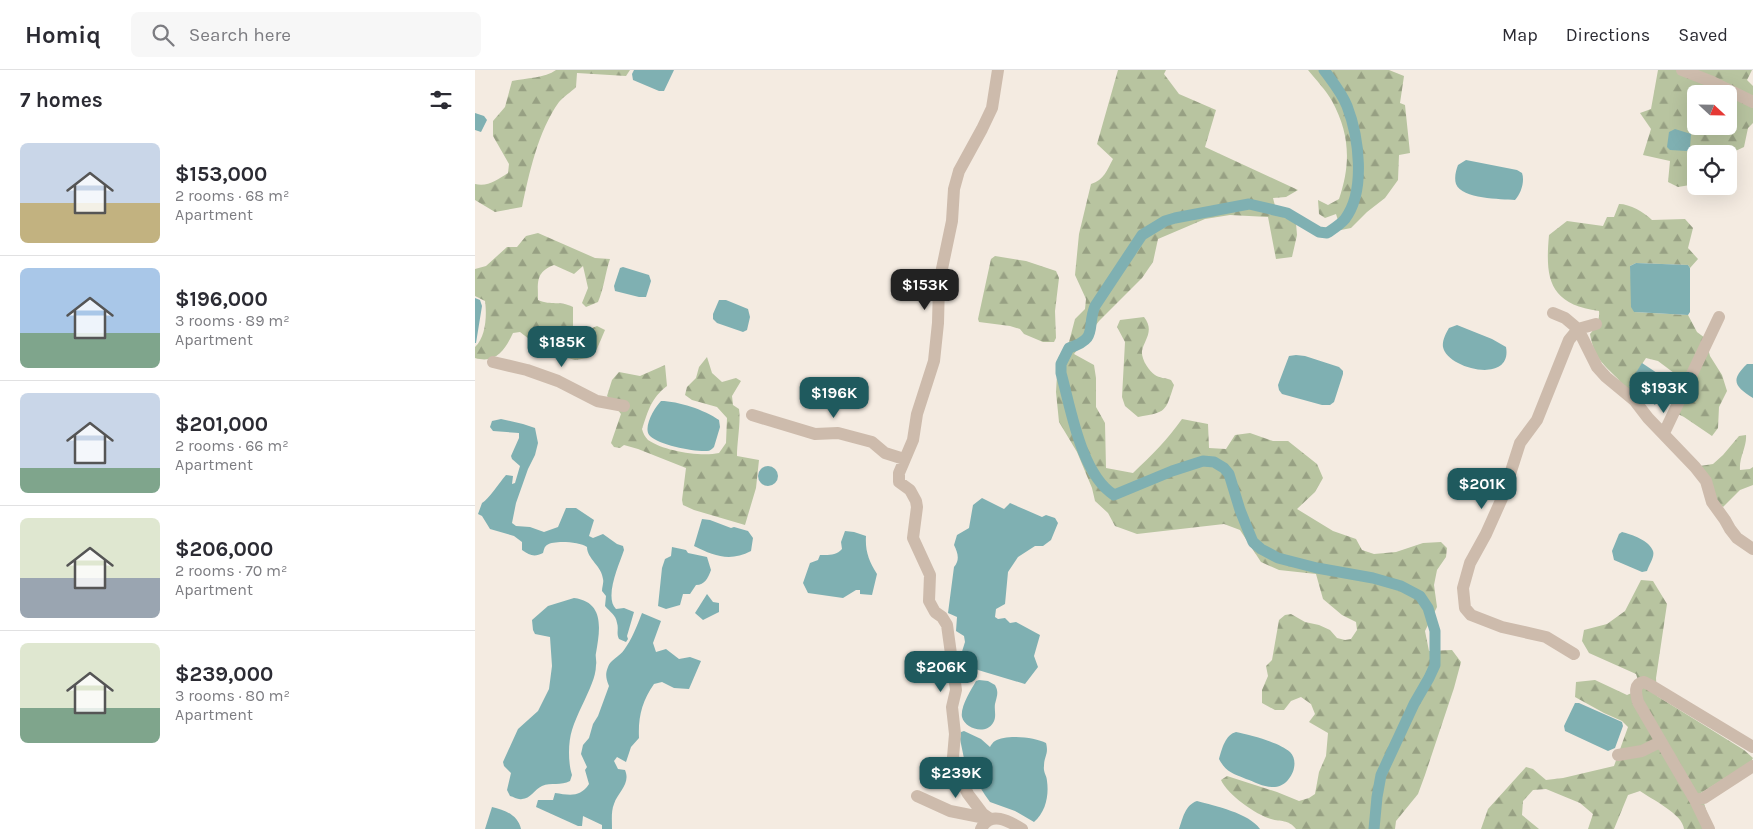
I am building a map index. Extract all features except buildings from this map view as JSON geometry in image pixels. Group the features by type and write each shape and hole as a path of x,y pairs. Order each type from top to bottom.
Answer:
{"street":[{"path":"990,819 983,814 968,794 953,757 955,734 952,707 956,690 951,645 947,625 942,617 935,612 929,601 930,575 913,538 916,501 910,490 899,482 899,473 913,440 917,414 934,361 938,323 939,283 952,221 959,172 992,108 999,70"},
{"path":"1682,70 1753,102"},
{"path":"1553,313 1565,318 1577,328 1597,367 1635,401 1695,467 1706,481 1711,502 1730,529 1737,538 1753,549"},
{"path":"1664,433 1719,317"},
{"path":"1574,654 1546,637 1503,627 1471,615 1465,608 1463,588 1470,563 1486,534 1503,496 1519,443 1537,420 1569,340 1577,328 1596,324"},
{"path":"493,362 541,374 597,401 624,406"},
{"path":"752,415 815,434 838,433 872,442 885,453 904,459"},
{"path":"1709,829 1695,800 1638,702 1635,690 1640,683 1644,682 1753,747"},
{"path":"1618,755 1642,751 1660,742"},
{"path":"1695,800 1704,798 1753,766"},
{"path":"917,796 950,812 990,819 997,818 1009,821 1022,829"},
{"path":"981,829 982,825 990,819"}],"green space":[{"path":"556,70 630,70 626,76 577,73 576,87 559,102 545,126 535,153 522,207 495,212 475,200 475,184 488,184 508,173 509,164 493,136 493,121 505,107 512,81 541,76"},
{"path":"1118,70 1166,70 1164,74 1179,94 1216,110 1205,147 1298,190 1286,197 1273,198 1277,214 1296,223 1297,235 1292,257 1276,259 1268,217 1230,215 1205,219 1158,239 1153,262 1142,278 1099,321 1074,354 1094,365 1096,407 1105,423 1106,468 1133,473 1159,447 1182,419 1208,424 1209,448 1226,449 1235,435 1250,433 1273,441 1288,441 1317,464 1323,478 1315,492 1297,509 1333,531 1356,539 1362,550 1374,554 1396,552 1423,543 1441,542 1447,548 1446,557 1437,570 1434,585 1437,607 1425,631 1429,651 1452,650 1461,662 1418,794 1396,821 1395,829 1296,829 1287,822 1271,819 1258,813 1224,786 1221,780 1227,776 1299,801 1315,794 1319,772 1326,756 1328,733 1309,722 1315,714 1311,704 1301,697 1291,701 1284,710 1275,710 1262,703 1262,690 1268,676 1266,666 1272,660 1279,620 1285,615 1291,614 1305,622 1319,625 1330,630 1337,638 1345,640 1351,639 1357,630 1356,622 1342,615 1323,599 1316,574 1279,570 1261,562 1240,530 1224,524 1137,534 1115,526 1108,513 1095,501 1092,488 1077,452 1059,422 1056,392 1058,358 1069,342 1075,319 1085,309 1086,299 1075,275 1079,234 1091,184 1102,177 1113,159 1097,144"},
{"path":"1308,70 1389,70 1404,76 1400,103 1405,105 1410,153 1399,155 1398,180 1385,198 1351,228 1341,230 1336,214 1325,218 1319,214 1318,200 1328,205 1339,199 1345,174 1347,149 1338,113 1324,89"},
{"path":"1658,70 1752,70 1747,80 1753,86 1753,123 1748,128 1744,147 1737,150 1737,145 1687,145 1687,186 1678,187 1668,182 1670,161 1643,155 1651,129 1640,113 1651,109"},
{"path":"1619,204 1637,209 1652,220 1685,219 1693,228 1688,248 1698,259 1690,268 1688,265 1636,263 1630,266 1634,312 1688,315 1697,332 1705,338 1710,356 1722,375 1727,391 1719,407 1718,428 1712,436 1670,410 1675,386 1674,373 1658,361 1646,358 1630,382 1629,386 1633,389 1628,392 1602,362 1593,348 1590,334 1597,323 1599,311 1582,308 1570,302 1560,295 1554,287 1548,264 1549,235 1567,221 1603,226 1607,217 1614,217"},
{"path":"538,233 595,258 610,259 598,302 586,307 582,303 588,288 583,266 574,274 554,265 543,271 538,283 538,300 573,307 573,331 577,347 589,341 592,328 597,326 605,330 596,351 588,358 575,360 553,354 537,353 529,339 520,332 513,333 507,345 494,357 489,359 475,358 475,347 484,332 486,313 485,301 475,296 475,269 486,266 507,247 517,247 526,236"},
{"path":"995,256 1026,261 1056,271 1059,278 1055,311 1056,338 1054,342 1043,342 1024,334 1020,329 1010,326 979,322 978,319 991,259"},
{"path":"1144,317 1149,331 1142,351 1144,361 1148,368 1158,377 1171,380 1174,385 1169,401 1160,412 1138,417 1125,406 1122,397 1125,342 1117,327 1120,320"},
{"path":"707,357 712,373 722,382 736,378 741,381 732,396 733,405 739,409 737,456 759,460 756,488 745,525 683,505 686,468 638,449 624,445 620,448 614,447 611,443 621,414 607,396 612,380 619,372 640,376 665,365 667,386 657,395 648,411 642,429 645,436 655,444 672,450 702,454 719,453 726,443 727,418 717,407 692,400 685,395 687,387 696,378 699,367"},
{"path":"1746,435 1740,470 1753,467 1753,485 1740,490 1723,507 1716,500 1700,466 1713,464 1739,436"},
{"path":"1641,580 1653,581 1667,604 1656,678 1657,696 1744,750 1753,758 1751,762 1701,793 1710,823 1709,829 1684,829 1682,823 1673,812 1640,791 1628,795 1614,829 1588,829 1593,814 1580,803 1546,789 1533,790 1523,801 1522,815 1539,829 1481,829 1488,809 1526,767 1533,769 1546,780 1614,766 1628,727 1622,721 1575,697 1576,682 1595,680 1627,695 1641,689 1636,674 1589,653 1582,641 1584,630 1607,624 1625,611"}],"water":[{"path":"634,70 674,70 664,91 659,91 633,80 632,74"},
{"path":"475,113 484,116 487,120 481,132 475,130"},
{"path":"1675,129 1691,135 1690,145 1687,145 1687,151 1670,150 1667,147 1669,132"},
{"path":"1466,160 1517,170 1522,173 1523,183 1521,191 1515,200 1483,197 1466,193 1460,189 1455,182 1456,172 1458,165"},
{"path":"1636,263 1688,265 1690,268 1690,312 1688,315 1634,312 1631,307 1630,266"},
{"path":"623,267 649,275 651,281 646,297 615,291 614,286 620,268"},
{"path":"475,298 480,300 482,306 476,343 475,343"},
{"path":"719,300 726,300 748,309 750,317 747,330 743,332 717,323 713,319 713,314"},
{"path":"1457,325 1492,339 1506,347 1505,359 1500,366 1490,370 1467,367 1447,355 1443,342 1449,328"},
{"path":"1296,355 1339,367 1343,371 1334,402 1330,405 1322,405 1282,394 1279,390 1278,385 1289,356"},
{"path":"1642,363 1669,381 1655,405 1629,386"},
{"path":"1747,364 1753,364 1753,398 1742,390 1737,383 1738,375"},
{"path":"661,401 691,407 719,420 720,427 714,447 707,451 686,449 669,445 650,436 647,428 648,423"},
{"path":"501,419 535,428 538,443 516,503 512,523 516,526 530,527 544,532 558,527 566,508 576,508 594,520 589,536 593,538 603,534 623,546 624,550 616,572 611,597 616,609 624,608 634,612 626,642 619,639 618,625 613,614 605,606 606,596 602,591 602,574 589,555 587,547 573,543 555,542 546,546 543,553 530,555 522,550 522,542 514,536 490,529 482,516 478,514 482,503 506,475 513,476 512,484 515,483 520,466 511,456 519,438 519,433 493,431 490,427 492,421"},
{"path":"768,466 775,469 778,476 775,483 768,486 761,483 758,476 761,469"},
{"path":"1467,470 1480,474 1485,478 1486,485 1483,496 1475,496 1469,493 1459,483"},
{"path":"982,498 1004,509 1010,503 1042,517 1046,515 1055,518 1058,523 1051,540 1043,546 1035,546 1018,557 1008,572 1005,604 996,609 995,617 998,619 1005,618 1010,623 1016,622 1040,635 1034,656 1038,667 1025,684 978,670 968,663 959,661 965,642 964,636 956,631 957,617 948,613 954,567 958,559 954,545 957,535 969,528 973,505"},
{"path":"702,519 748,531 753,538 751,551 729,557 708,553 694,546"},
{"path":"845,531 866,536 868,556 877,574 872,595 860,594 860,590 856,590 843,598 808,593 803,583 810,563 818,560 820,555 832,555 840,551"},
{"path":"1622,532 1640,538 1651,547 1653,556 1647,571 1642,572 1614,560 1612,551 1619,534"},
{"path":"672,547 707,557 711,570 704,582 696,585 690,594 683,594 680,605 666,609 658,606 662,568 665,559 671,556"},
{"path":"707,594 713,602 719,603 719,612 703,620 695,613"},
{"path":"574,598 591,605 596,611 599,635 595,674 571,735 569,759 572,775 570,781 539,787 525,799 517,799 510,796 507,790 511,773 504,766 503,762 518,729 538,711 549,689 552,666 550,637 535,634 532,620 548,606"},
{"path":"642,613 661,621 653,643 656,652 666,649 679,659 690,657 701,661 689,689 674,688 662,682 654,684 646,697 640,716 639,738 631,747 626,762 617,757 614,761 618,769 625,770 626,780 613,807 612,829 602,829 602,825 583,816 582,826 578,826 536,807 538,800 553,800 555,793 578,794 589,784 585,770 587,767 581,754 583,745 589,738 609,686 606,674 609,665 627,646"},
{"path":"976,681 988,681 995,685 997,692 994,721 990,727 981,730 967,725 962,717 964,704"},
{"path":"1575,703 1622,722 1623,726 1615,748 1608,751 1565,731 1564,726"},
{"path":"964,731 981,739 990,747 994,741 1013,737 1028,738 1046,743 1047,750 1044,768 1048,786 1047,797 1044,808 1034,822 1015,811 990,802 978,784 967,773 960,739 961,732"},
{"path":"1236,732 1272,742 1290,752 1293,757 1294,768 1285,783 1275,787 1264,786 1233,773 1224,767 1219,759 1221,751 1229,736"},
{"path":"1197,801 1240,814 1255,823 1260,829 1179,829 1187,809"},
{"path":"492,807 514,817 521,829 485,829"}],"waterway":[{"path":"1324,70 1340,92 1347,106 1355,133 1358,179 1352,207 1345,219 1327,233 1319,232 1287,213 1249,204 1165,221 1142,235 1095,306 1088,336 1069,348 1061,364 1061,373 1073,422 1085,457 1093,472 1114,495 1172,471 1203,461 1214,462 1224,468 1229,474 1240,510 1253,542 1261,549 1278,558 1317,568 1373,578 1401,586 1420,596 1428,608 1435,631 1435,665 1414,704 1381,775 1374,829"}]}
